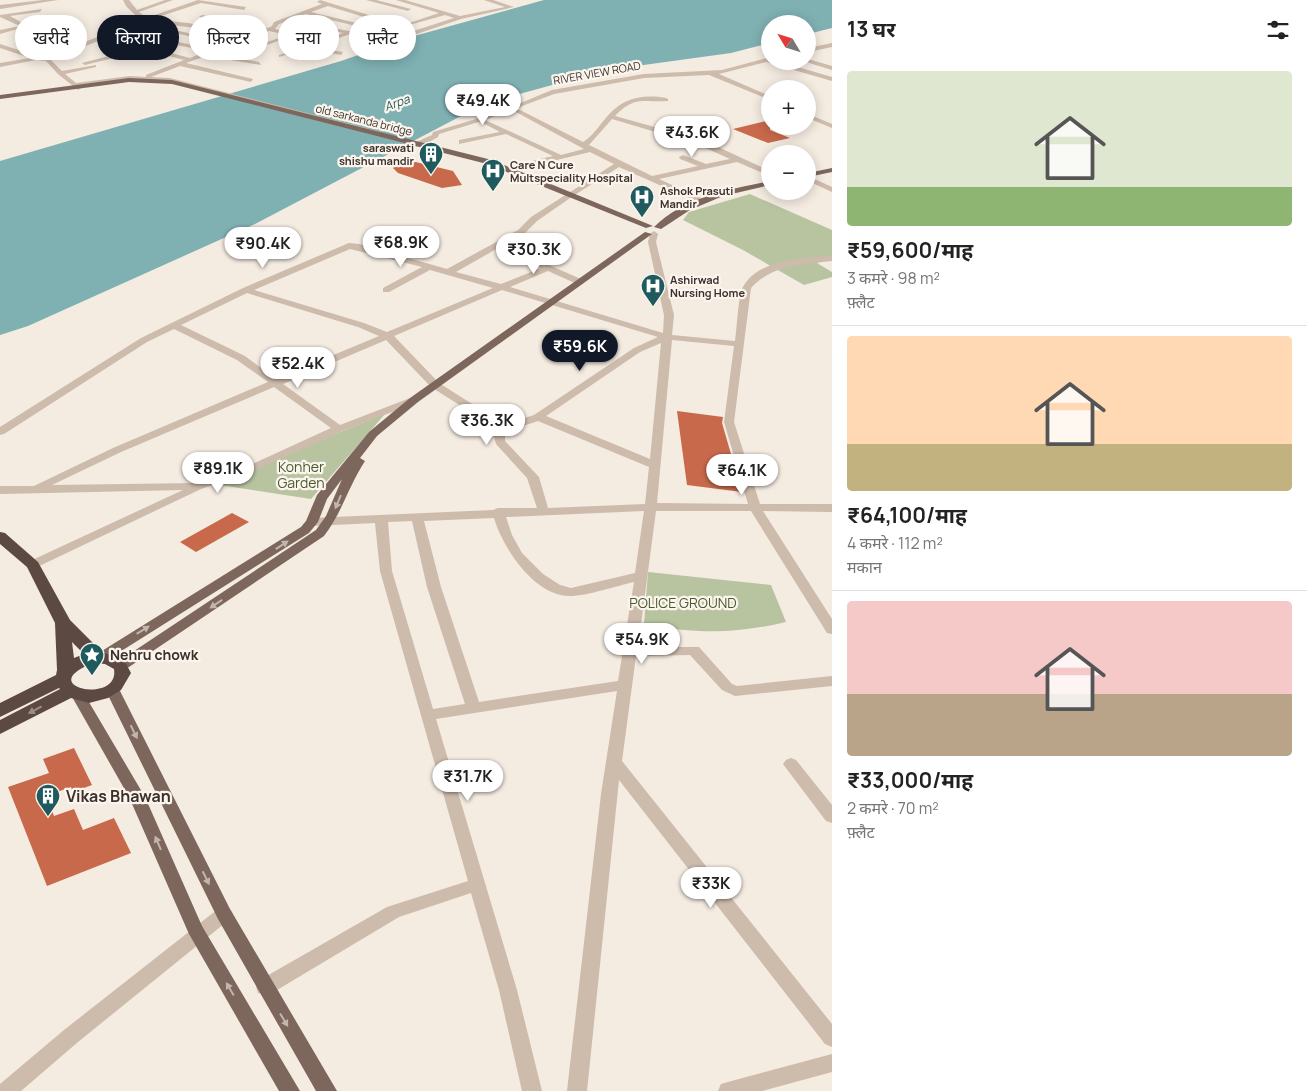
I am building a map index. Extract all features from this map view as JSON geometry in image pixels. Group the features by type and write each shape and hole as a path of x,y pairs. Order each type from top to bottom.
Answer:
{"highway":[{"path":"0,536 33,565 63,623 99,657"},
{"path":"63,623 69,684"},
{"path":"0,728 69,684 83,659 99,657 114,660 122,666 123,674 120,682 112,689 90,696 69,684"},
{"path":"0,711 69,684"}],"main road":[{"path":"0,98 76,86 145,82 209,93 405,145 469,159 568,196 650,230"},
{"name":"old sarkanda bridge","path":"405,145 420,144 511,169 568,196"},
{"path":"816,175 832,170"},
{"path":"99,657 305,530 312,522 321,498 373,434 414,400 554,302 650,230 687,208 721,194 761,185"},
{"path":"122,666 305,544 330,522 352,470 380,434 380,430"},
{"path":"69,684 137,797 198,934 290,1091"},
{"path":"112,689 224,914 264,987 327,1091"}],"street":[{"path":"0,7 19,2 56,0"},
{"path":"126,0 128,5 138,15"},
{"path":"134,12 170,0"},
{"path":"220,0 236,4"},
{"path":"316,0 364,15"},
{"path":"369,0 406,9 418,6"},
{"path":"399,0 460,18"},
{"path":"416,32 460,18 510,7 487,0"},
{"path":"159,15 202,1 244,8"},
{"path":"269,30 275,27 276,23 328,4"},
{"path":"2,16 40,10"},
{"path":"305,12 349,22"},
{"path":"416,22 446,13"},
{"path":"0,32 25,26 2,16"},
{"path":"269,30 278,32"},
{"path":"816,48 832,45"},
{"path":"0,46 15,51"},
{"path":"7,56 15,54"},
{"path":"92,66 83,62 97,59"},
{"path":"816,61 828,59"},
{"path":"0,65 26,60"},
{"path":"48,60 76,86 143,78 192,60"},
{"path":"60,73 119,60"},
{"path":"238,60 259,64"},
{"name":"RIVER VIEW ROAD","path":"436,136 435,133 501,113 552,92 644,76 711,73 761,62"},
{"path":"181,64 251,80"},
{"path":"816,64 832,68"},
{"path":"804,70 832,78"},
{"path":"711,73 761,94"},
{"name":"RIVER VIEW ROAD","path":"420,144 436,136 518,111 556,95 682,74"},
{"path":"143,78 191,84 420,144"},
{"path":"584,145 592,141 618,108 631,100 650,97 666,100"},
{"path":"518,111 619,164 702,202"},
{"path":"612,117 694,141 761,170"},
{"path":"816,119 832,126"},
{"path":"485,122 560,157"},
{"path":"462,142 508,132"},
{"path":"511,169 592,149"},
{"path":"683,157 704,166"},
{"path":"651,179 738,159"},
{"path":"447,273 521,232 534,219 619,164"},
{"path":"816,181 832,190"},
{"path":"577,1091 613,761 651,507 669,315 650,230"},
{"path":"498,245 580,282"},
{"path":"0,432 144,340 246,290 349,246 356,246 427,268 554,302 667,337 739,344"},
{"path":"832,258 770,268 753,280 744,293 729,422 756,509 832,630"},
{"path":"386,290 427,268"},
{"path":"38,487 117,450 278,384 547,268"},
{"path":"246,290 280,302 361,325 388,336 435,385 491,420 499,430 498,438 500,442 533,477 543,510"},
{"path":"173,325 241,358 339,429"},
{"path":"499,430 538,417 637,350 667,337"},
{"path":"33,565 200,486 254,467 339,429 414,400"},
{"path":"538,417 655,465"},
{"path":"0,490 38,487 200,486"},
{"path":"312,522 543,510 651,507 832,508"},
{"path":"498,512 504,532 514,551 539,576 560,590 571,592 641,576"},
{"path":"418,516 434,588 473,706"},
{"path":"380,518 386,571 508,990 532,1091"},
{"path":"630,652 694,650 727,687 734,691 832,681"},
{"path":"427,714 625,685"},
{"path":"613,761 832,1038"},
{"path":"791,764 832,817"},
{"path":"264,987 393,912 476,884"},
{"path":"6,1091 224,914"},
{"path":"728,1091 832,1063"}],"green space":[{"path":"750,194 832,230 832,259 817,263 832,272 832,277 804,285 743,250 683,220 689,212"},
{"name":"Konher Garden","path":"385,414 311,499 213,484"},
{"name":"POLICE GROUND","path":"648,572 771,585 786,622 733,631 681,630 644,624"}],"water":[{"name":"Arpa","path":"544,0 832,0 832,28 816,32 816,15 761,15 761,45 731,53 607,70 512,96 461,116 255,224 28,326 0,335 0,161 349,58 349,60 416,60 416,36"}],"building":[{"path":"761,122 761,135 782,135 790,138 768,143 733,129"},
{"name":"saraswati shishu mandir","path":"403,159 453,171 462,185 442,188 398,173 393,168"},
{"path":"677,411 723,417 722,423 742,492 687,485"},
{"path":"232,513 249,522 196,552 180,542"},
{"name":"Vikas Bhawan","path":"74,748 92,785 73,792 71,787 46,796 54,816 74,809 83,830 114,818 131,853 47,886 8,787 49,773 43,759"}],"place":[{"name":"saraswati shishu mandir","path":"431,175"},
{"name":"Care N Cure Multspeciality Hospital","path":"493,192"},
{"name":"Ashok Prasuti Mandir","path":"642,218"},
{"name":"Ashirwad Nursing Home","path":"653,307"},
{"name":"Nehru chowk","path":"92,676"},
{"name":"Vikas Bhawan","path":"48,817"}]}
